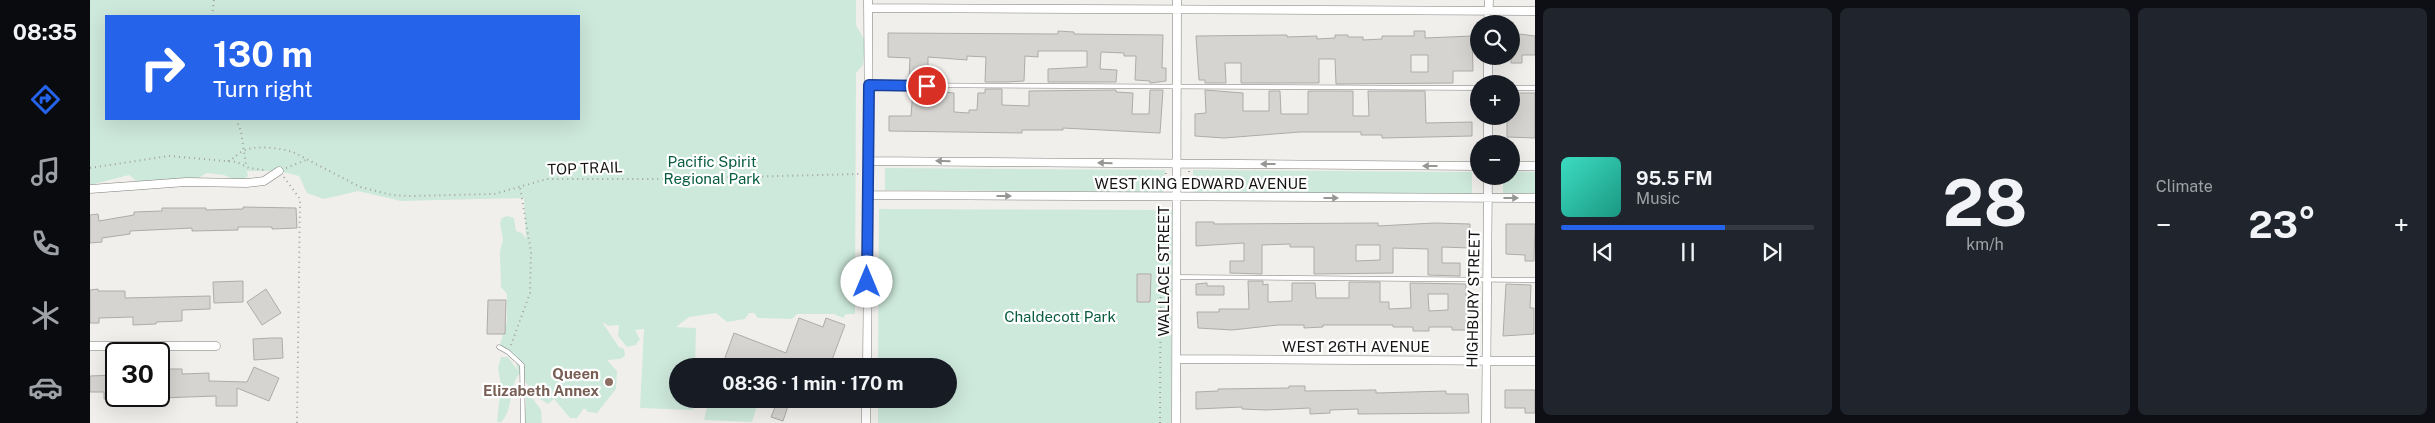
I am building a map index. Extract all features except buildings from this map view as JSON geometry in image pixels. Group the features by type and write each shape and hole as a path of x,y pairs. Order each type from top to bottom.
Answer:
{"street":[{"name":"WALLACE STREET","path":"1176,423 1177,0"},
{"path":"1488,15 1489,0"},
{"path":"867,358 868,4 1178,10 1535,11"},
{"name":"WEST KING EDWARD AVENUE","path":"869,161 1470,166"},
{"path":"1520,166 1535,166"},
{"path":"90,189 186,182 248,183 264,181 279,171"},
{"name":"HIGHBURY STREET","path":"1486,423 1488,185"},
{"name":"WEST KING EDWARD AVENUE","path":"868,195 1535,198"},
{"path":"90,346 216,346"},
{"name":"WEST 26TH AVENUE","path":"1176,359 1535,361"},
{"path":"866,408 866,423"}],"lane":[{"path":"869,85 1470,88"},
{"path":"1520,88 1535,88"},
{"path":"1177,277 1535,280"},
{"path":"499,348 508,352 522,365 523,423"}],"path":[{"path":"212,15 214,0"},
{"path":"236,120 246,165"},
{"name":"TOP TRAIL","path":"228,161 244,151 269,148 283,149 293,152 346,181 392,195 460,196 494,194 547,178 670,178 869,174"},
{"path":"90,168 169,156 237,162 249,168 279,171 306,160"},
{"path":"1165,191 1166,169"},
{"path":"1189,169 1189,192"},
{"path":"279,171 300,199 297,423"},
{"path":"508,352 530,292 531,252 520,187"},
{"path":"1160,423 1161,208"}],"green space":[{"name":"Pacific Spirit Regional Park","path":"90,0 856,0 856,25 865,41 863,65 856,73 855,314 846,314 843,318 834,314 797,314 792,319 758,318 754,313 749,313 745,319 727,322 716,313 689,317 676,327 696,328 695,358 669,358 669,408 693,408 693,410 640,408 644,329 635,330 640,339 636,345 627,347 618,336 619,325 609,326 602,322 619,347 624,349 625,356 620,359 607,360 617,371 616,389 597,413 588,412 584,408 577,418 570,418 554,399 548,404 537,397 519,374 513,386 508,411 501,422 497,422 501,385 498,368 501,357 508,357 518,371 516,363 500,344 507,322 507,294 501,287 500,252 503,239 500,223 502,218 507,216 514,218 516,231 522,233 526,239 524,198 401,201 358,191 324,199 307,193 299,176 279,171 247,171 248,176 240,182 224,175 207,173 195,180 139,183 129,175 90,185"},
{"path":"885,168 1165,170 1164,192 885,190"},
{"path":"1193,170 1470,172 1470,185 1472,185 1472,194 1193,192"},
{"path":"1520,171 1535,172 1535,193 1503,193 1503,185 1520,185"},
{"name":"Chaldecott Park","path":"879,209 1172,210 1171,423 878,423 878,408 957,408 957,358 878,358"},
{"path":"531,396 541,410 542,423 525,423 526,397"},
{"path":"707,408 756,408 752,422 704,420"}],"place":[{"name":"Queen Elizabeth Annex","path":"609,382"}],"route":[{"path":"867,282 869,85 927,86"}]}
